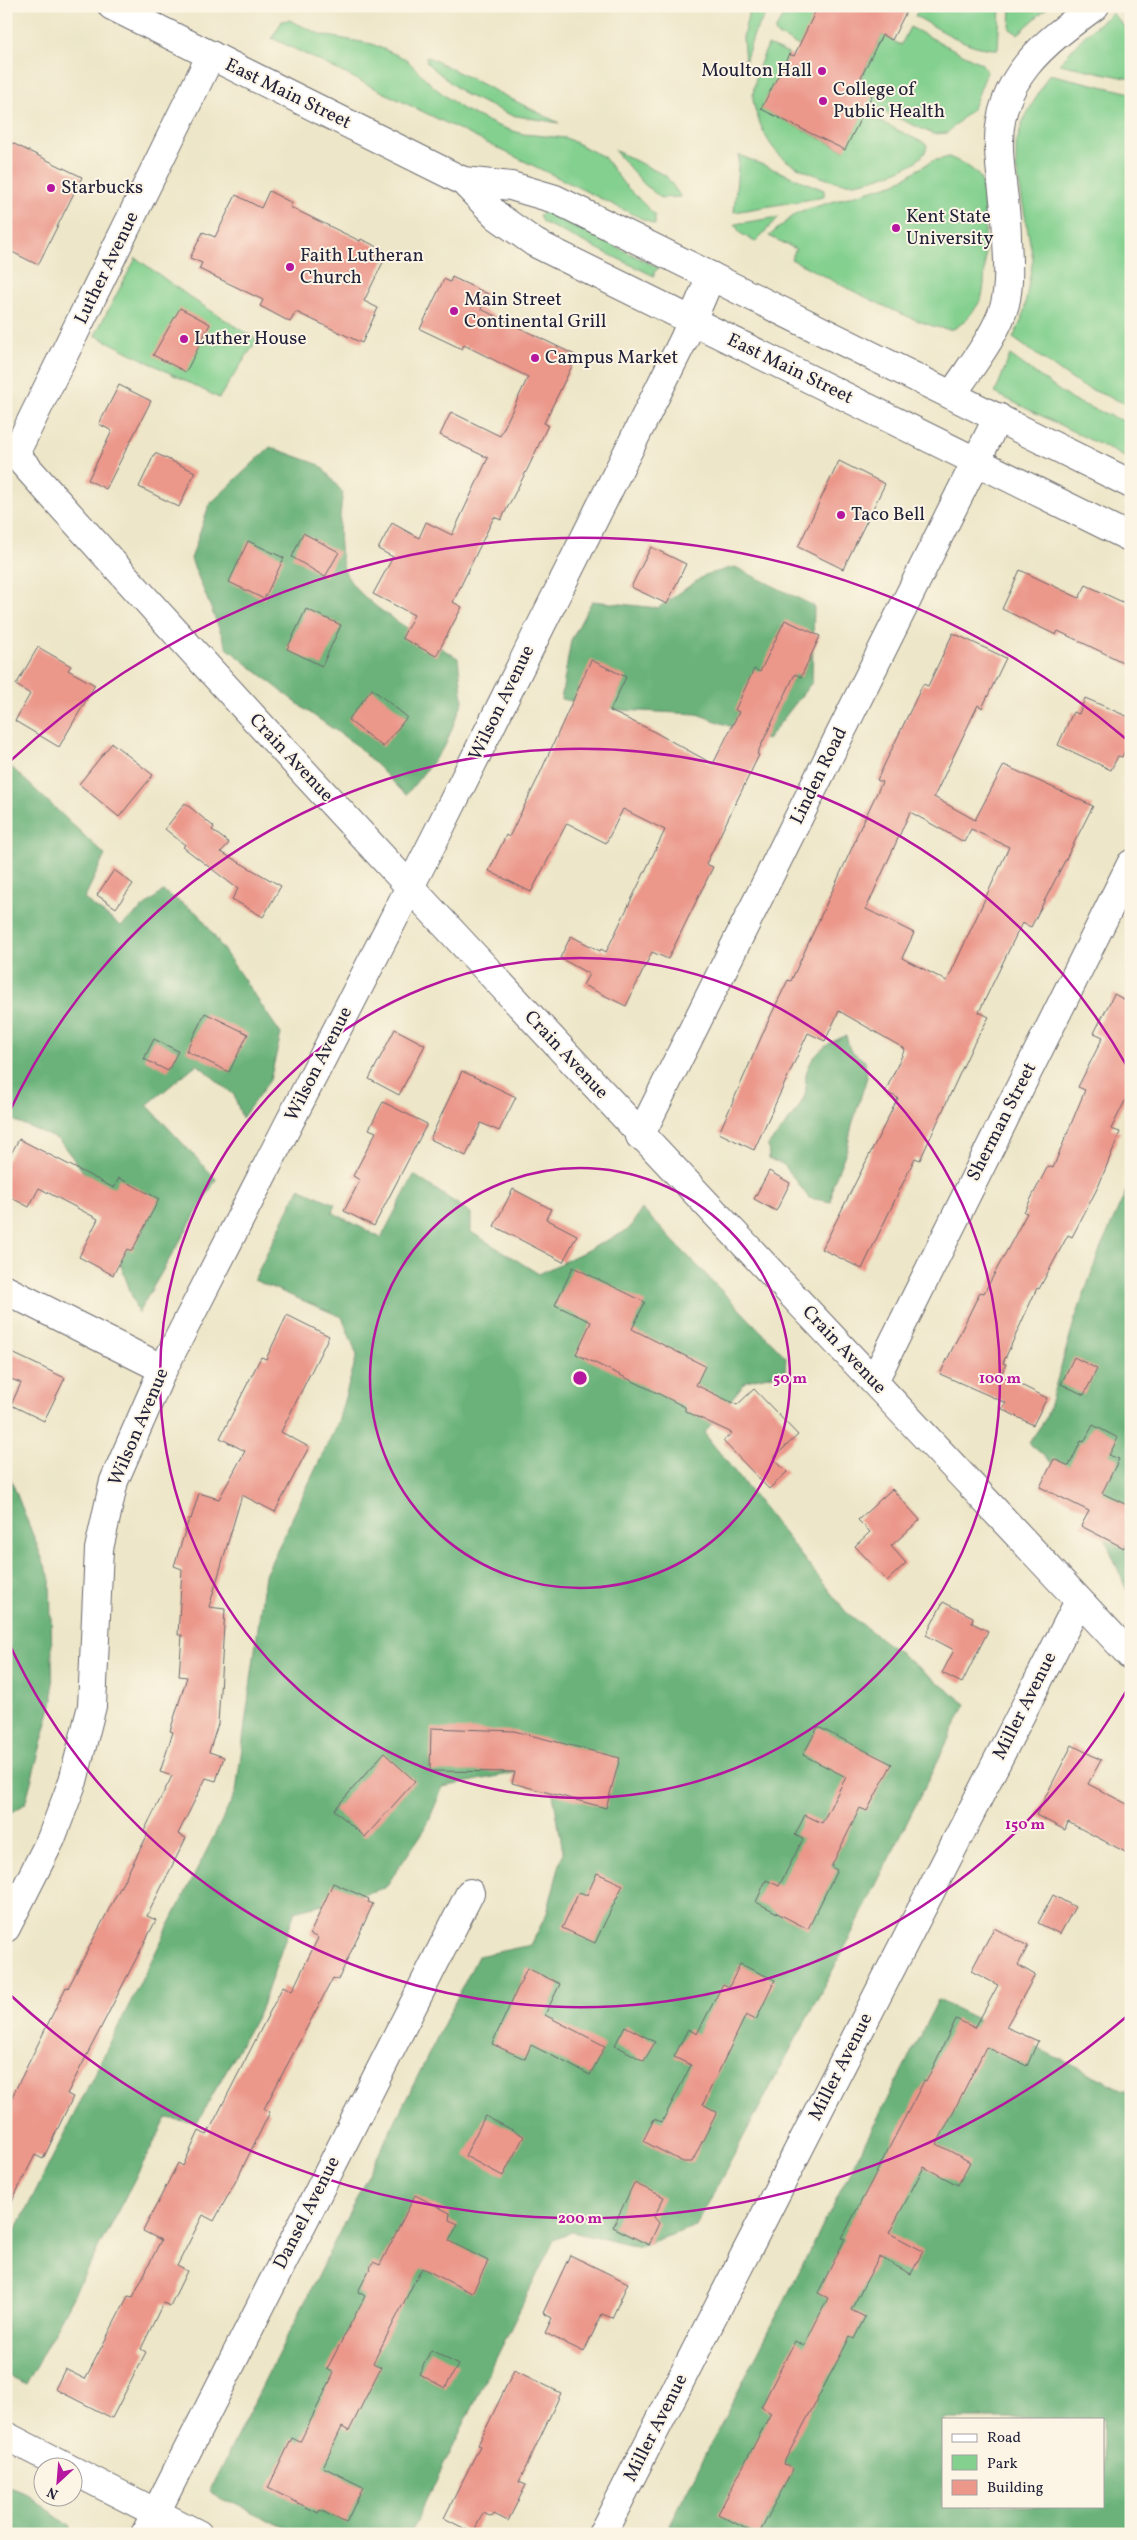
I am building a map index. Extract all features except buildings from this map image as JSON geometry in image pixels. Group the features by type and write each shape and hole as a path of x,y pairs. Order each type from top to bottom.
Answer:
{"street":[{"name":"East Main Street","path":"112,6 463,181 498,216 535,243 1131,538"},
{"path":"952,395 998,322 1008,286 1007,225 998,148 1002,112 1025,65 1042,46 1095,6"},
{"name":"Luther Avenue","path":"10,451 211,56"},
{"name":"East Main Street","path":"463,181 511,186 555,199 1131,484"},
{"name":"Wilson Avenue","path":"6,1928 51,1839 73,1781 92,1706 99,1549 114,1481 163,1369 410,886 692,322 711,276"},
{"name":"Linden Road","path":"640,1136 998,417"},
{"name":"Crain Avenue","path":"10,451 150,606 640,1136 874,1381 1131,1656"},
{"name":"Sherman Street","path":"874,1381 1131,864"},
{"path":"6,1290 163,1369"},
{"name":"Miller Avenue","path":"602,2534 1079,1600"},
{"name":"Dansel Avenue","path":"150,2523 470,1893"},
{"path":"6,2436 49,2458"},
{"path":"82,2477 150,2523 198,2534"}],"green space":[{"path":"750,6 770,6 754,34 745,62 743,37"},
{"path":"788,6 821,6 799,46 776,34 775,31"},
{"path":"920,6 1000,6 998,49 976,46 915,16"},
{"path":"1011,6 1049,6 1018,34 1010,29"},
{"path":"1112,13 1131,34 1131,79 1059,64 1085,35"},
{"path":"289,20 322,35 372,44 406,59 434,87 462,109 498,126 523,134 566,138 604,157 623,183 655,215 655,225 272,38 282,21"},
{"path":"910,27 982,64 987,72 973,108 947,133 933,134 867,104 857,85 882,35 901,45"},
{"path":"768,45 789,54 762,109 844,150 863,113 927,145 922,156 898,171 853,183 829,180 806,171 782,157 776,152 766,136 756,113 753,100 756,79"},
{"path":"426,56 559,123 511,115 464,94 427,63"},
{"path":"1049,74 1131,93 1131,406 1080,385 1013,338 1023,317 1033,259 1016,166 1016,144 1023,121"},
{"path":"614,150 666,176 681,197 661,198 644,184"},
{"path":"739,155 824,190 824,197 734,212"},
{"path":"949,157 971,168 980,178 985,217 985,273 982,296 970,316 952,329 939,328 921,322 873,301 791,259 796,249 769,236 798,212 896,183 932,161"},
{"path":"545,211 659,268 654,272 654,276 542,222 539,215"},
{"path":"779,217 755,242 740,233 735,224"},
{"path":"136,258 194,300 257,340 219,398 95,335"},
{"path":"1010,355 1072,400 1131,424 1131,460 995,393"},
{"path":"270,447 320,465 343,493 339,531 340,550 344,569 351,582 377,607 411,631 458,658 463,701 445,746 406,795 355,744 303,708 227,648 191,559 209,505"},
{"path":"735,567 814,606 812,682 767,740 697,714 621,710 561,699 571,640 592,601 658,608 705,575"},
{"path":"6,762 105,855 84,899 121,926 163,891 199,914 281,1034 270,1080 242,1118 234,1095 197,1064 147,1105 216,1179 138,1313 91,1182 59,1140 6,1117"},
{"path":"846,1036 850,1050 865,1061 867,1077 852,1125 847,1149 833,1184 831,1202 809,1198 784,1165 769,1159 768,1145 802,1102 806,1093 806,1075 815,1056 833,1042"},
{"path":"414,1175 471,1213 471,1232 539,1274 628,1230 642,1209 786,1357 785,1372 746,1381 704,1433 846,1612 966,1704 843,1951 696,2226 638,2247 572,2232 554,2240 410,2534 299,2534 209,2492 478,1956 531,1945 547,1913 563,1852 553,1794 524,1771 443,1787 425,1829 385,1888 295,1911 262,2006 197,2123 167,2118 26,2385 6,2375 6,2250 236,1792 265,1575 338,1422 357,1355 342,1317 254,1280 299,1188 335,1204 332,1212 381,1238"},
{"path":"1131,1180 1131,1592 1127,1591 1086,1493 1029,1443 1046,1418 1074,1322 1099,1252"},
{"path":"6,1467 50,1578 53,1700 25,1804 6,1816"},
{"path":"938,2000 1126,2091 1131,2080 1131,2534 665,2534"},
{"path":"6,2486 27,2494 32,2498 32,2508 45,2508 70,2527 69,2534 6,2534"}],"place":[{"name":"Moulton Hall","path":"822,71"},
{"name":"College of Public Health","path":"823,101"},
{"name":"Starbucks","path":"51,188"},
{"name":"Kent State University","path":"896,228"},
{"name":"Faith Lutheran Church","path":"290,267"},
{"name":"Main Street Continental Grill","path":"454,311"},
{"name":"Luther House","path":"184,339"},
{"name":"Campus Market","path":"535,358"},
{"name":"Taco Bell","path":"841,515"}]}
